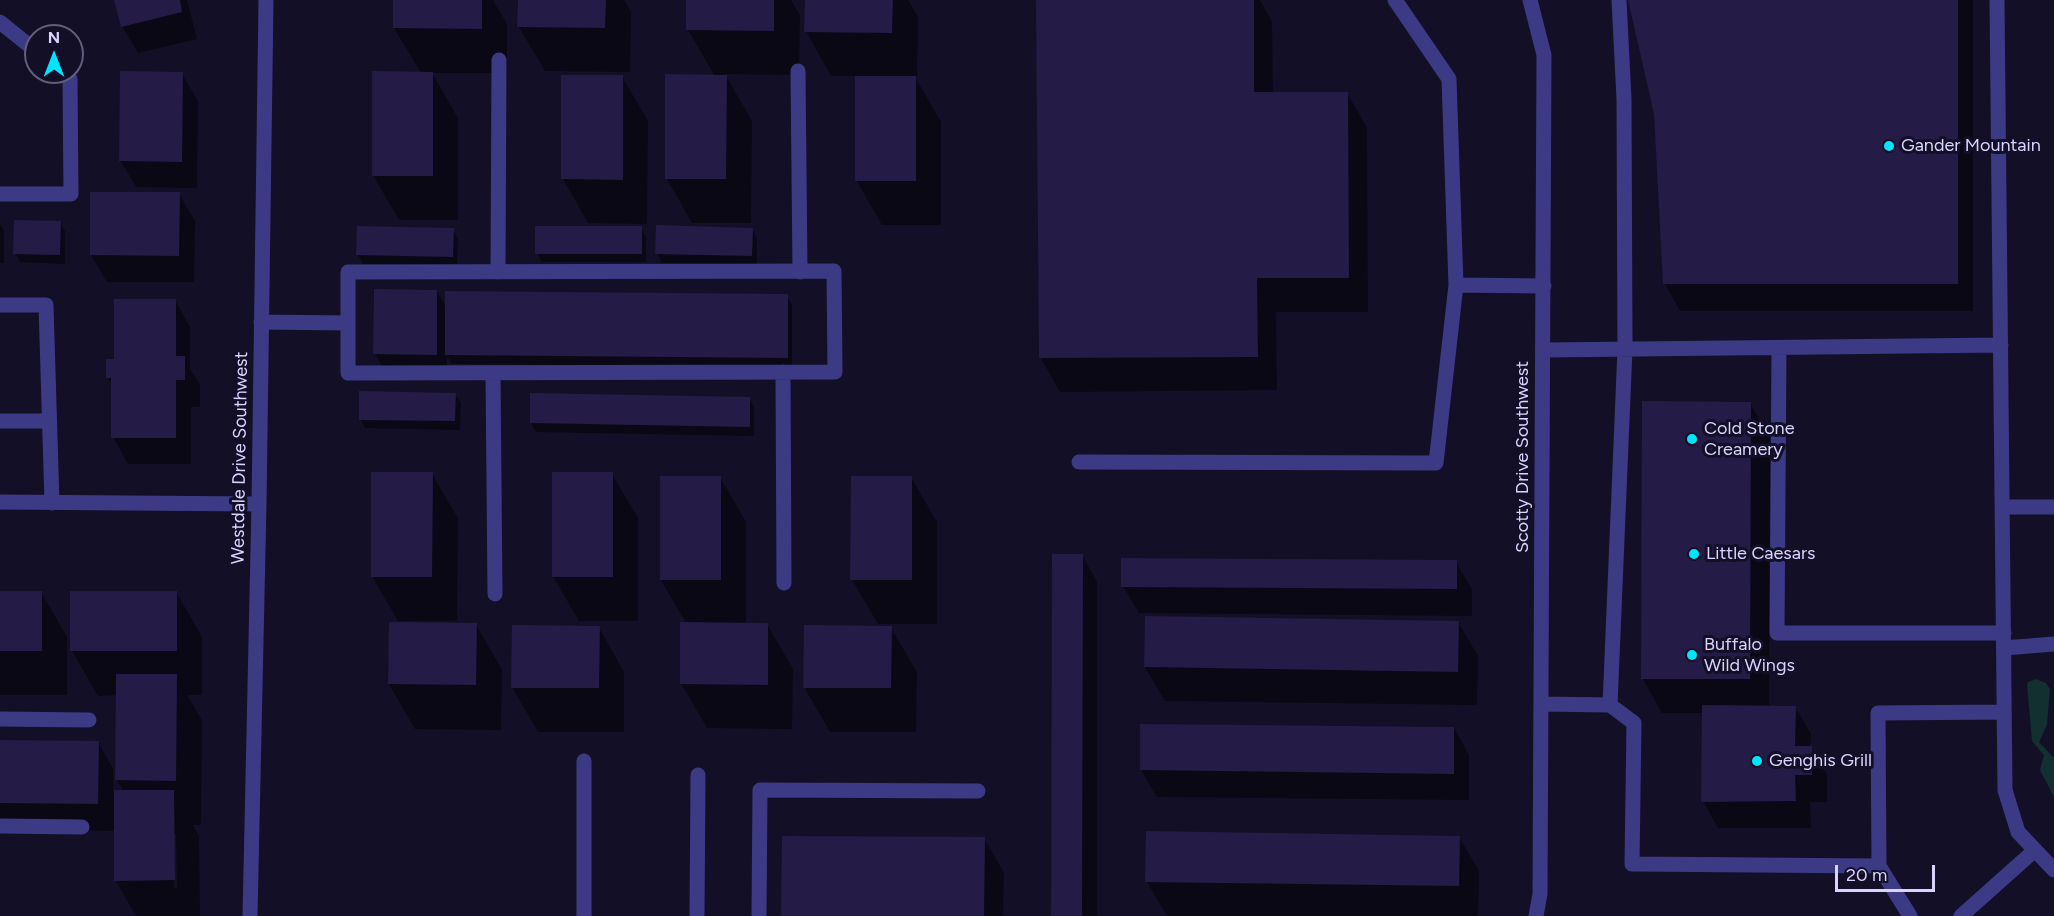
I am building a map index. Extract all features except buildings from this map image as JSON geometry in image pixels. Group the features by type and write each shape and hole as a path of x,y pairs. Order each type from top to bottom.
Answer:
{"street":[{"name":"Westdale Drive Southwest","path":"250,916 259,504 266,0"},
{"path":"1079,462 1437,463 1456,285 1449,78 1395,0"},
{"name":"Scotty Drive Southwest","path":"1530,0 1544,55 1540,894 1536,916"},
{"path":"1610,705 1625,349 1624,99 1619,0"},
{"path":"1997,0 2005,790 2018,832 2054,870"},
{"path":"0,22 24,41"},
{"path":"498,272 499,60"},
{"path":"798,71 801,272"},
{"path":"0,194 71,194 70,84"},
{"path":"834,271 835,372 348,373 348,272 498,272 834,271"},
{"path":"1456,285 1544,286"},
{"path":"0,305 46,305 51,503"},
{"path":"261,322 348,323"},
{"path":"1544,350 2001,345"},
{"path":"1779,348 1777,633 2004,640 2054,644"},
{"path":"783,372 784,583"},
{"path":"493,373 495,594"},
{"path":"0,420 50,421"},
{"path":"0,502 259,504"},
{"path":"2002,507 2054,507"},
{"path":"1541,704 1610,705 1634,723 1632,864 1879,866"},
{"path":"1910,916 1879,866 1878,713 2004,712"},
{"path":"0,719 89,720"},
{"path":"584,761 584,916"},
{"path":"697,916 698,775"},
{"path":"759,916 760,790 978,791"},
{"path":"0,826 82,827"},
{"path":"1961,916 2035,850"}],"green space":[{"path":"2036,679 2046,683 2050,689 2047,725 2039,742 2054,758 2054,797 2040,770 2044,755 2032,741 2027,685 2028,682"}],"place":[{"name":"Gander Mountain","path":"1889,146"},
{"name":"Cold Stone Creamery","path":"1692,439"},
{"name":"Little Caesars","path":"1694,554"},
{"name":"Buffalo Wild Wings","path":"1692,655"},
{"name":"Genghis Grill","path":"1757,761"}]}
